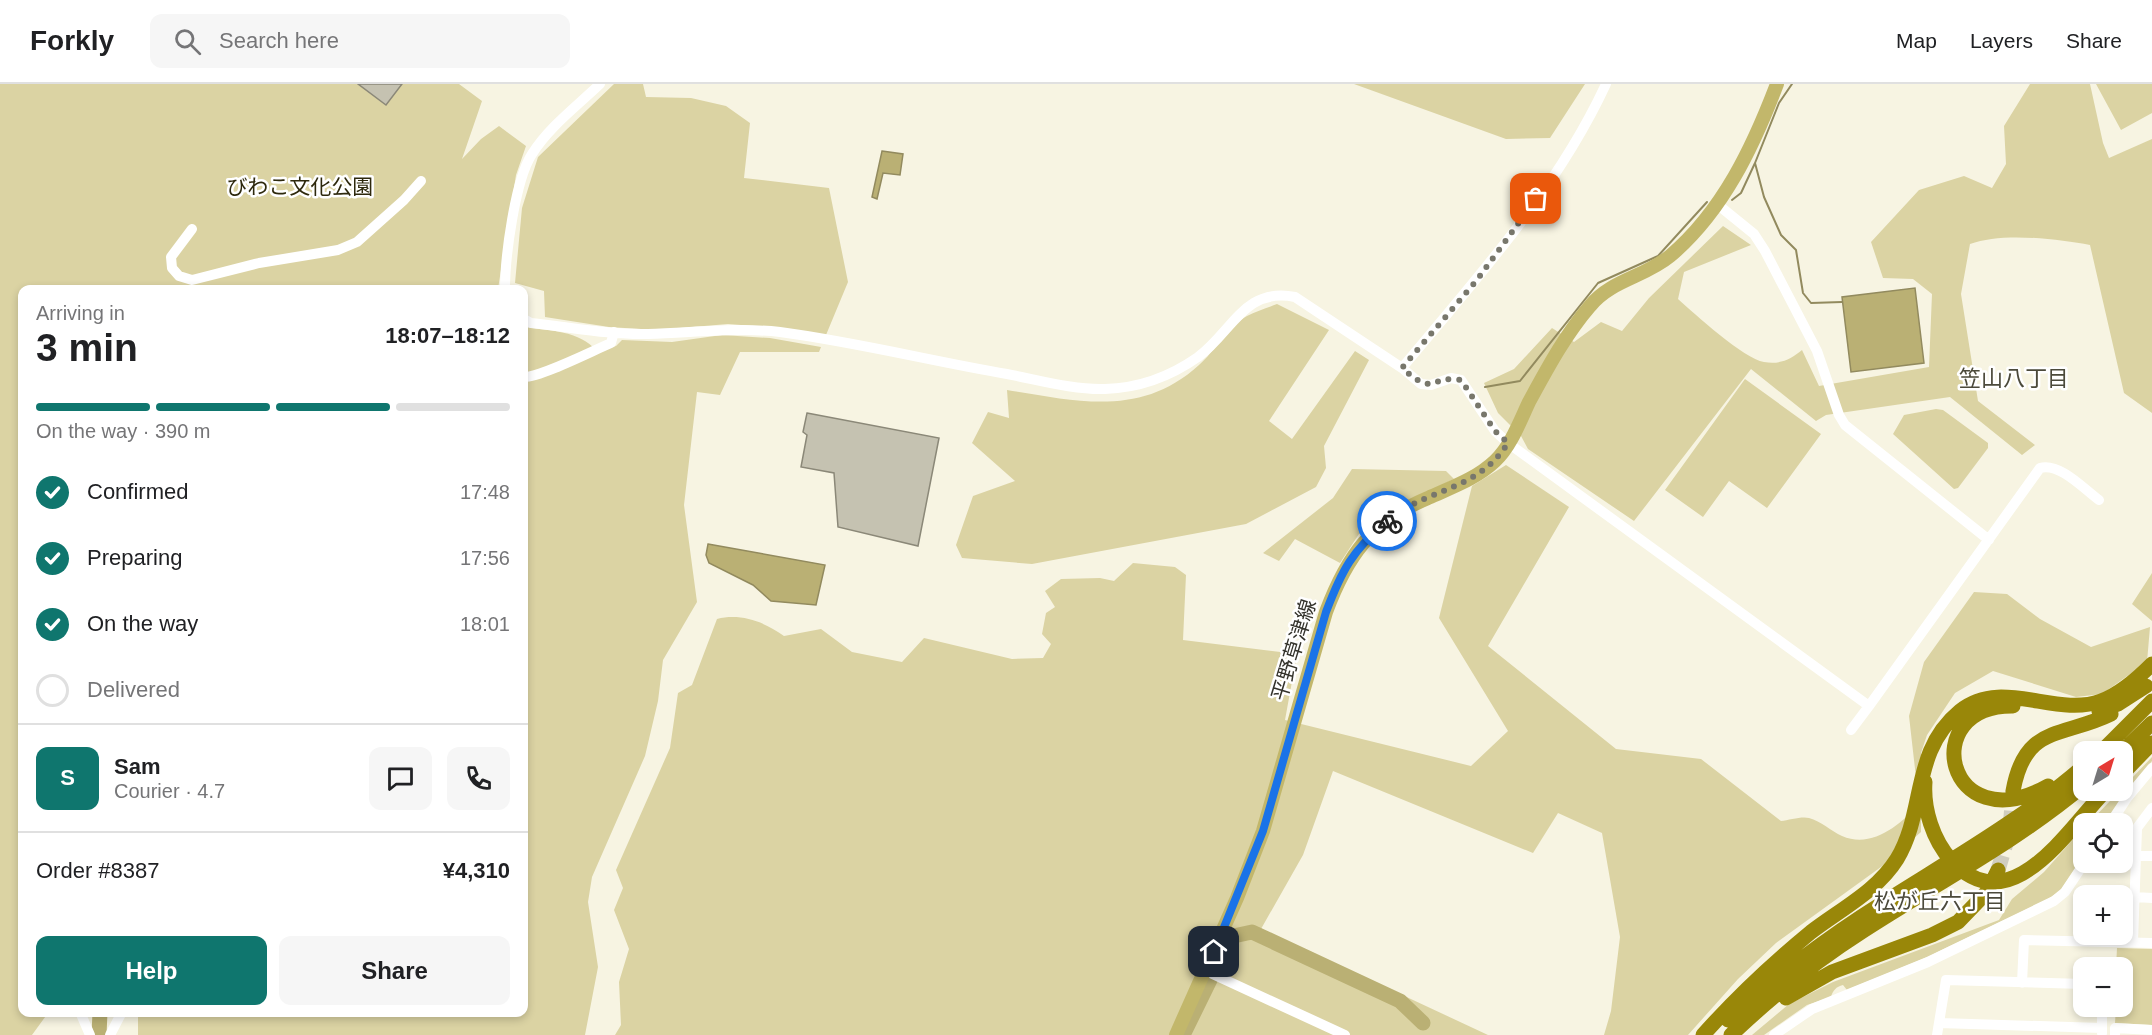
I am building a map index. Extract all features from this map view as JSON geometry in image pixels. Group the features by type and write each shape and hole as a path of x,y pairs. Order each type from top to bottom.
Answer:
{"highway":[{"path":"1702,1035 1769,967 1869,890 1890,868 1907,837 1919,782 1931,749 1948,722 1974,702 2003,697 2069,705 2100,701 2128,686 2152,664"},
{"path":"2073,771 2031,795 2003,801 1990,800 1979,796 1960,779 1955,768 1954,746 1964,725 1983,711 2010,706 2060,714 2094,713 2118,704 2149,683"},
{"path":"2013,791 2020,763 2034,745 2053,733 2108,715 2119,709 2149,683"},
{"path":"2111,741 2152,701"},
{"path":"2133,741 2152,723"},
{"path":"2133,763 2152,744"},
{"path":"1931,749 1925,786 1926,802 1940,847 1964,872 1986,880 2010,880 2032,869 2053,850 2096,801"},
{"path":"1713,1035 1754,997 1806,955 2002,827 2073,773"},
{"path":"1731,1035 1772,998 1830,953 1998,846 2073,793"},
{"path":"1742,1035 1786,998 1832,972 1932,935 1958,922 1987,892 1998,870"}],"main road":[{"name":"平野草津線","path":"1176,1035 1206,970 1263,831 1326,612 1339,578 1355,551 1394,516 1414,504 1480,475 1498,458 1542,378 1590,306 1613,286 1654,268 1671,255 1717,204 1752,146 1777,84"}],"street":[{"path":"506,285 517,192 531,156 541,142 600,84"},
{"path":"1402,368 1515,229 1581,132 1606,84"},
{"path":"192,229 171,257 172,268 179,276 192,280 259,263 338,250 357,242 404,200 421,181"},
{"path":"1717,204 1754,234 1765,251 1817,351 1839,415 1845,425 1989,540"},
{"path":"528,321 647,334 720,330 781,332 1049,382 1105,389 1136,386 1176,370 1215,343 1250,303 1263,296 1279,293 1295,297 1313,306 1402,368 1421,384 1431,385 1451,378 1461,380 1495,431 1508,443 1869,706"},
{"path":"528,377 577,360 594,349 611,343 614,332"},
{"path":"1851,730 2040,468 2048,466 2058,469 2099,500"},
{"path":"2117,813 2152,768"},
{"path":"2152,808 2137,828 2133,942 2152,943"},
{"path":"2137,856 2152,856"},
{"path":"1774,1035 1812,1009 1928,962 2054,901 2068,888 2078,873"},
{"path":"2134,897 2152,898"},
{"path":"2022,982 2024,940 2073,941"},
{"path":"1206,970 1346,1035"},
{"path":"1937,1035 1946,980 2073,984"},
{"path":"82,1017 90,1035"},
{"path":"110,1035 119,1017"},
{"path":"1939,1023 2102,1031"},
{"path":"2115,1035 2115,1028 2152,1029"}],"green space":[{"name":"びわこ文化公園","path":"0,84 459,84 482,101 462,159 481,139 499,126 526,146 516,175 499,285 18,285 18,1017 45,1017 32,1035 0,1035"},
{"path":"614,84 643,84 646,97 691,98 726,106 750,123 744,178 829,188 848,282 826,335 781,328 728,324 656,330 609,327 545,317 544,291 515,283 522,208 538,157"},
{"path":"1354,84 1585,84 1550,138 1506,139"},
{"path":"2030,84 2090,84 2103,143 2109,158 2152,139 2152,413 2124,393 2090,245 2013,237 1983,240 1970,244 1961,294 1978,401 2035,445 2022,455 1950,397 1826,415 1816,421 1751,369 1634,521 1528,449 1521,436 1498,413 1484,383 1514,369 1552,328 1574,342 1601,322 1622,331 1649,298 1723,226 1751,245 1684,272 1678,299 1745,353 1764,362 1775,363 1789,359 1802,350 1819,386 1929,367 1932,294 1913,279 1883,278 1871,242 1919,190 1964,176 1992,188 2006,164 2004,126"},
{"path":"2096,84 2152,84 2152,113 2121,130"},
{"path":"1277,304 1329,330 1269,421 1292,439 1355,351 1369,360 1324,446 1326,468 1316,487 1246,524 1032,564 962,558 956,545 973,496 1015,481 972,443 988,412 1009,418 1007,390 1083,401 1108,402 1154,393 1177,382 1199,365 1240,320"},
{"path":"528,328 573,335 590,344 597,351 616,346 622,340 672,342 722,335 770,338 821,347 819,352 740,352 720,395 697,392 684,505 697,602 663,660 658,701 645,756 592,877 588,902 598,967 585,1035 138,1035 138,1017 528,1017"},
{"path":"1745,379 1821,434 1767,508 1729,481 1703,517 1665,490"},
{"path":"1936,409 1943,410 1988,443 1988,448 1958,488 1954,489 1893,434 1904,415"},
{"path":"1506,465 1569,507 1488,646 1616,749 1701,759 1781,821 1809,818 1842,836 1864,839 1885,833 1919,804 1909,716 1924,662 1974,592 2007,594 2040,619 2091,647 2150,627 2147,662 2102,694 2076,697 1993,671 1955,693 1927,735 1921,753 1921,832 1881,867 1776,943 1738,979 1688,1035 1604,1035 1611,1011 1620,937 1602,833 1558,813 1533,853 1333,771 1303,855 1261,929 1488,1035 615,1035 621,1025 619,982 629,949 614,910 623,888 616,870 670,748 678,693 692,685 717,619 735,617 752,620 784,636 821,629 852,652 902,662 924,638 1012,659 1043,658 1051,644 1042,634 1046,613 1055,607 1045,591 1061,579 1100,578 1114,581 1133,563 1175,567 1186,575 1183,640 1297,654 1285,720 1471,766 1508,731 1439,618 1472,486"},
{"path":"1352,469 1446,471 1454,479 1392,509 1359,534 1340,563 1295,539 1279,561 1263,553 1333,498"},
{"path":"2152,573 2152,621 2132,604"},
{"path":"2152,757 2152,761 2133,784 2133,777"},
{"path":"2110,801 2119,801 2111,813 2099,813"},
{"path":"2073,839 2073,872 2060,891 2048,899 1925,958 1847,990 1843,985 1838,987 1831,997 1807,1005 1764,1035 1752,1035 1789,1004 1833,982 1999,920 2012,899 2044,872"},
{"path":"2117,948 2152,949 2152,1025 2115,1023 2115,1017 2133,1017 2133,957 2117,957"}],"shaded area":[{"path":"882,151 903,154 900,175 883,173 877,199 872,197"},
{"path":"1915,288 1924,363 1851,372 1842,297"},
{"path":"708,544 825,565 816,605 771,601 753,585 709,563 706,555"}],"building":[{"path":"358,84 402,84 386,105"},
{"path":"807,413 939,438 918,546 838,527 834,473 801,467 807,435 803,432"}],"waterway":[{"path":"1792,84 1779,103 1755,163 1764,197 1781,235 1796,250 1803,293 1811,303 1842,302"},
{"path":"1732,200 1741,193 1755,163"},
{"path":"1485,387 1520,381 1598,283 1658,256 1707,202"},
{"path":"1215,967 1229,937 1252,932 1400,1001 1423,1023"},
{"path":"1183,1035 1210,980"},
{"path":"99,1035 100,1017"}],"tunnel":[{"path":"1998,870 2010,830 2013,791"}],"way so far":[{"path":"1387,521 1414,504 1480,475 1498,458 1508,443 1495,431 1461,380 1451,378 1431,385 1421,384 1402,368 1477,280 1536,199"}],"district":[{"name":"笠山八丁目","path":"2014,378"},
{"name":"松が丘六丁目","path":"1940,901"}],"route":[{"path":"1214,952 1263,831 1326,612 1339,578 1355,551 1387,521"}]}
